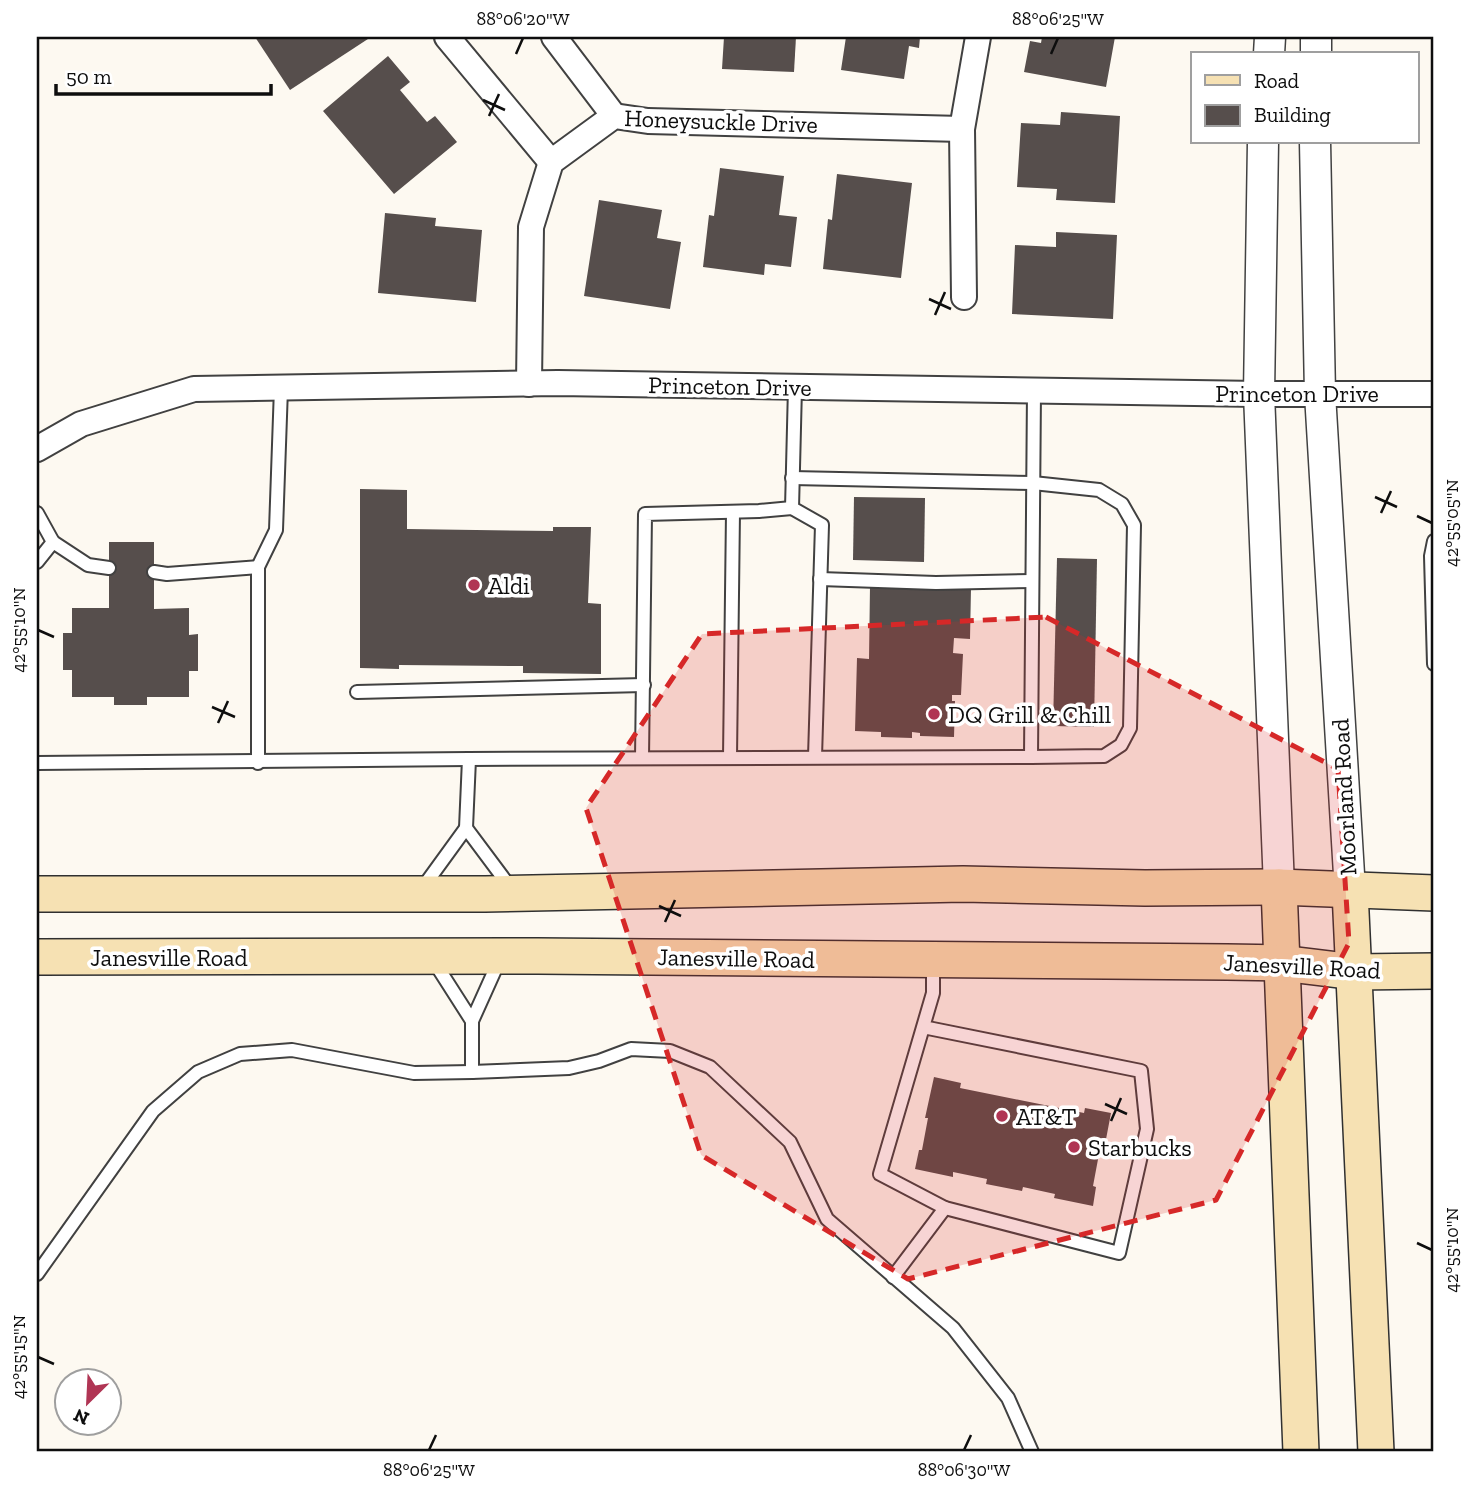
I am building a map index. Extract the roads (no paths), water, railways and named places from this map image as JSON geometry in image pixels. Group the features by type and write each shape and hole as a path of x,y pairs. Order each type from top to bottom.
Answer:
{"main road":[{"path":"37,894 514,893 963,884 1144,888 1279,887 1434,893"},
{"path":"1279,887 1301,1452"},
{"name":"Moorland Road","path":"1350,891 1377,1452"},
{"name":"Janesville Road","path":"37,957 502,956 1281,963 1355,971 1434,971"}],"street":[{"path":"447,37 551,162 531,227 529,384"},
{"path":"554,37 614,116"},
{"path":"964,297 962,129 978,37"},
{"name":"Honeysuckle Drive","path":"551,162 614,116 648,121 962,129"},
{"path":"1264,144 1259,394 1279,887"},
{"name":"Moorland Road","path":"1315,144 1320,394 1350,891"},
{"name":"Princeton Drive","path":"37,449 81,424 194,389 529,384 1434,394"}],"lane":[{"path":"792,508 795,387"},
{"path":"258,763 258,567 276,530 281,388"},
{"path":"1031,757 1034,391"},
{"path":"37,763 1104,756 1121,745 1130,728 1134,525 1122,504 1099,490 1032,483 793,478"},
{"path":"642,758 645,514 792,508 822,525 815,757"},
{"path":"730,757 733,512"},
{"path":"37,513 53,542 88,565 109,568"},
{"path":"1434,541 1431,556 1434,664"},
{"path":"37,562 53,542"},
{"path":"154,572 258,567"},
{"path":"820,579 936,583 1032,581"},
{"path":"357,691 643,685"},
{"path":"418,894 466,828 469,760"},
{"path":"466,828 514,893"},
{"path":"430,956 472,1021"},
{"path":"472,1072 472,1021 502,956"},
{"path":"923,1027 1141,1072 1147,1129 1119,1253 945,1208 880,1174 923,1027 933,993 933,960"},
{"path":"37,1274 153,1111 198,1072 240,1054 292,1050 414,1073 569,1068 631,1049 670,1051 710,1067 790,1142 827,1219 953,1328 1008,1398 1032,1452"},
{"path":"893,1277 945,1208"}],"place":[{"name":"Aldi","path":"474,585"},
{"name":"DQ Grill & Chill","path":"934,714"},
{"name":"AT&T","path":"1002,1116"},
{"name":"Starbucks","path":"1074,1147"}]}
